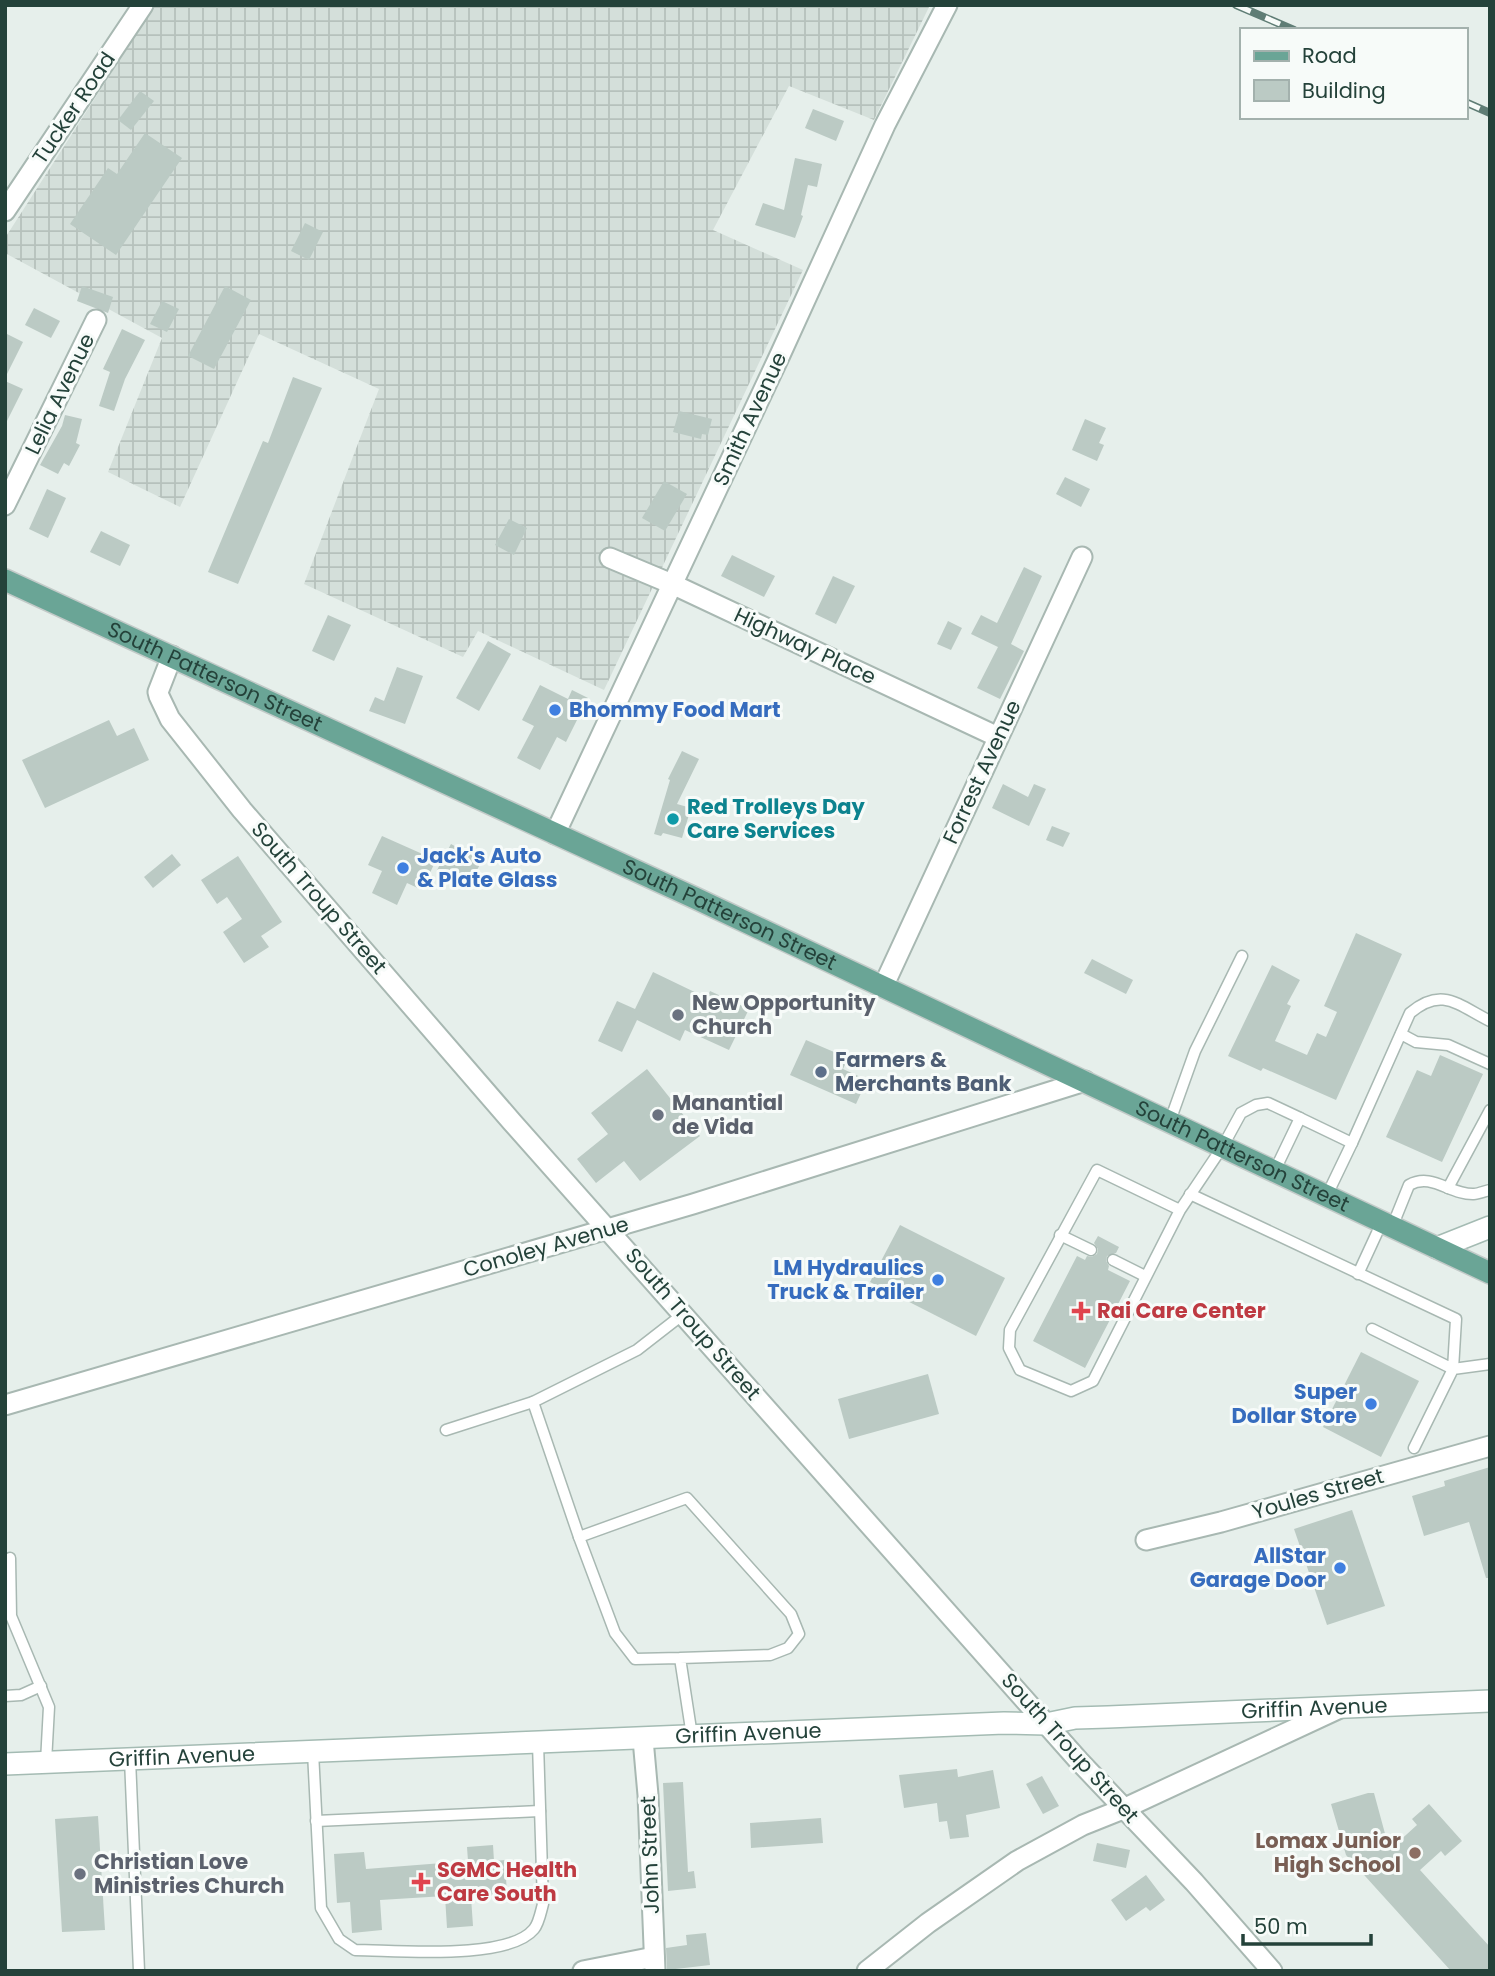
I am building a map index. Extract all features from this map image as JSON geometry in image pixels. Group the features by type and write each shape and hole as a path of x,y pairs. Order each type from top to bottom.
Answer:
{"main road":[{"name":"South Patterson Street","path":"5,580 883,987 1490,1273"},
{"path":"1437,1248 1490,1227"},
{"name":"Griffin Avenue","path":"5,1764 1004,1723 1046,1724 1086,1718 1490,1701"}],"street":[{"name":"Tucker Road","path":"5,211 143,5"},
{"name":"Smith Avenue","path":"555,834 885,125 947,5"},
{"name":"Lelia Avenue","path":"5,505 96,320"},
{"name":"Forrest Avenue","path":"883,987 1083,556"},
{"name":"Highway Place","path":"610,558 672,584 998,737"},
{"name":"South Troup Street","path":"172,656 158,692 170,719 285,860 682,1315 1046,1724 1194,1882 1272,1971"},
{"name":"Conoley Avenue","path":"5,1405 933,1131 1084,1081"},
{"name":"Youles Street","path":"1146,1540 1221,1522 1490,1446"},
{"path":"867,1971 928,1923 1017,1861 1083,1825 1341,1707"},
{"name":"John Street","path":"643,1739 648,1795 654,1964"},
{"path":"583,1971 654,1964"}],"lane":[{"path":"1170,1121 1195,1051 1242,956"},
{"path":"1327,1195 1410,1013 1424,1002 1446,999 1490,1021"},
{"path":"1401,1034 1416,1042 1448,1045 1490,1064"},
{"path":"1180,1210 1097,1170 1010,1330 1009,1348 1020,1370 1071,1391 1093,1381 1180,1210 1223,1146 1241,1113 1256,1105 1268,1103 1352,1143"},
{"path":"1448,1188 1490,1110"},
{"path":"1275,1170 1300,1118"},
{"path":"1358,1274 1409,1185 1425,1179 1474,1195 1490,1190"},
{"path":"1190,1194 1456,1319 1452,1369 1414,1448"},
{"path":"1060,1235 1091,1250"},
{"path":"1113,1260 1145,1276"},
{"path":"446,1430 533,1402 636,1350 682,1315"},
{"path":"1372,1329 1452,1369 1490,1364"},
{"path":"533,1402 579,1537 615,1633 635,1659 770,1655 788,1648 799,1634 790,1614 687,1498 579,1537"},
{"path":"10,1558 11,1616 49,1707 46,1763"},
{"path":"680,1658 692,1737"},
{"path":"5,1696 21,1695 41,1686"},
{"path":"313,1752 321,1908 339,1939 355,1950 480,1951 520,1941 536,1928 543,1904 538,1744"},
{"path":"130,1759 138,1971"},
{"path":"316,1821 540,1811"}],"shaded area":[{"path":"155,5 930,5 874,120 789,86 713,230 803,270 604,690 478,631 463,657 304,584 379,389 259,334 180,507 108,472 162,338 5,253 5,238"}],"building":[{"path":"140,91 154,101 131,130 118,120"},
{"path":"813,109 844,121 836,141 805,128"},
{"path":"145,133 182,158 116,255 70,224 108,168 117,174"},
{"path":"795,158 822,164 817,187 808,185 801,215 803,216 795,238 755,225 763,203 784,210"},
{"path":"305,223 323,232 309,260 291,251"},
{"path":"82,286 113,297 108,313 77,301"},
{"path":"225,286 251,300 214,369 188,356"},
{"path":"162,301 179,309 167,332 150,324"},
{"path":"34,308 60,321 51,338 25,325"},
{"path":"122,329 145,340 125,379 114,411 99,406 110,372 103,369"},
{"path":"5,333 23,342 5,378"},
{"path":"293,377 322,388 238,584 208,572 263,441 268,443"},
{"path":"5,381 23,389 5,425"},
{"path":"679,411 712,419 708,435 702,434 701,439 673,432"},
{"path":"65,415 82,419 76,443 80,445 69,466 64,463 58,474 40,465 62,426"},
{"path":"1085,419 1106,428 1099,443 1104,445 1097,461 1072,450"},
{"path":"1065,477 1090,489 1081,507 1056,494"},
{"path":"664,481 687,494 665,531 642,518"},
{"path":"47,489 66,498 48,538 29,529"},
{"path":"509,519 527,528 514,555 495,545"},
{"path":"101,531 130,545 120,566 90,552"},
{"path":"732,555 775,576 764,597 721,576"},
{"path":"1024,567 1042,576 1011,644 1024,651 1000,699 977,688 998,647 971,634 981,615 997,623"},
{"path":"833,576 855,586 836,624 815,614"},
{"path":"328,615 351,625 334,661 312,651"},
{"path":"948,621 962,628 951,650 937,644"},
{"path":"488,641 511,654 479,711 456,698"},
{"path":"397,667 423,676 405,724 369,711 375,697 384,701"},
{"name":"Bhommy Food Mart","path":"540,685 568,699 572,690 588,698 566,742 557,737 540,770 517,758 534,726 522,720"},
{"path":"109,720 117,736 134,728 149,760 45,808 22,760"},
{"path":"682,751 699,759 677,804 691,808 682,838 663,833 661,836 654,834 670,780 668,779"},
{"path":"1003,784 1028,797 1034,784 1046,789 1029,826 992,808"},
{"path":"1052,826 1070,833 1063,847 1046,840"},
{"name":"Jack's Auto & Plate Glass","path":"382,836 436,860 422,890 407,883 397,905 372,893 382,871 368,865"},
{"path":"451,844 482,861 468,886 437,870"},
{"path":"172,854 181,865 153,888 144,877"},
{"path":"238,856 282,922 261,936 269,947 244,963 223,932 242,919 227,897 217,904 201,880"},
{"path":"1356,933 1402,954 1336,1100 1228,1056 1272,965 1300,980 1287,1004 1291,1006 1275,1041 1307,1055 1317,1033 1326,1037 1337,1012 1324,1006"},
{"path":"1092,959 1133,980 1126,994 1084,973"},
{"name":"New Opportunity Church","path":"653,972 707,998 710,991 749,1009 729,1050 685,1030 680,1041 637,1020 622,1052 598,1041 617,1001 635,1009"},
{"name":"Farmers & Merchants Bank","path":"806,1040 848,1058 843,1069 867,1080 856,1104 790,1075"},
{"path":"1440,1055 1483,1074 1442,1162 1386,1137 1417,1070 1431,1076"},
{"path":"647,1069 700,1136 640,1181 624,1161 596,1183 577,1159 608,1134 591,1113"},
{"name":"LM Hydraulics Truck & Trailer","path":"900,1225 1005,1278 976,1336 870,1282"},
{"name":"Rai Care Center","path":"1098,1236 1119,1247 1116,1253 1107,1256 1108,1270 1130,1281 1085,1368 1033,1341 1077,1256 1085,1260 1087,1256 1097,1254 1098,1249 1094,1243"},
{"name":"Super Dollar Store","path":"1361,1352 1419,1381 1381,1457 1323,1427"},
{"path":"928,1374 939,1414 849,1439 838,1399"},
{"path":"1490,1467 1490,1578 1486,1578 1469,1522 1424,1536 1412,1496 1445,1486 1444,1481"},
{"name":"AllStar Garage Door","path":"1352,1510 1385,1606 1327,1625 1294,1529"},
{"path":"957,1769 958,1777 993,1770 1000,1808 966,1815 969,1837 950,1839 947,1821 939,1822 937,1803 904,1808 899,1775"},
{"path":"1042,1776 1059,1806 1043,1814 1026,1784"},
{"path":"683,1782 688,1872 694,1871 696,1888 668,1891 663,1783"},
{"path":"1374,1793 1387,1841 1390,1839 1396,1844 1417,1825 1412,1819 1429,1804 1462,1841 1445,1856 1441,1851 1420,1870 1490,1947 1490,1971 1451,1971 1346,1855 1331,1804"},
{"name":"Christian Love Ministries Church","path":"98,1816 105,1930 62,1932 55,1819"},
{"path":"821,1818 823,1843 751,1848 750,1823"},
{"path":"1097,1843 1130,1850 1126,1868 1093,1861"},
{"name":"SGMC Health Care South","path":"493,1845 494,1861 505,1860 507,1895 471,1897 473,1926 447,1928 445,1896 380,1900 382,1930 352,1933 350,1902 337,1903 334,1854 364,1852 366,1869 468,1861 467,1847"},
{"path":"1146,1875 1165,1900 1150,1911 1146,1907 1126,1921 1111,1900"},
{"path":"706,1933 710,1965 667,1970 666,1948 687,1945 686,1935"}],"railway":[{"path":"1236,5 1289,28"},
{"path":"1467,103 1490,113"}],"place":[{"name":"Bhommy Food Mart","path":"555,710"},
{"name":"Red Trolleys Day Care Services","path":"673,819"},
{"name":"Jack's Auto & Plate Glass","path":"403,868"},
{"name":"New Opportunity Church","path":"678,1015"},
{"name":"Farmers & Merchants Bank","path":"821,1072"},
{"name":"Manantial de Vida","path":"658,1115"},
{"name":"LM Hydraulics Truck & Trailer","path":"938,1280"},
{"name":"Rai Care Center","path":"1081,1311"},
{"name":"Super Dollar Store","path":"1371,1404"},
{"name":"AllStar Garage Door","path":"1340,1568"},
{"name":"Lomax Junior High School","path":"1415,1853"},
{"name":"Christian Love Ministries Church","path":"80,1874"},
{"name":"SGMC Health Care South","path":"421,1882"}]}
